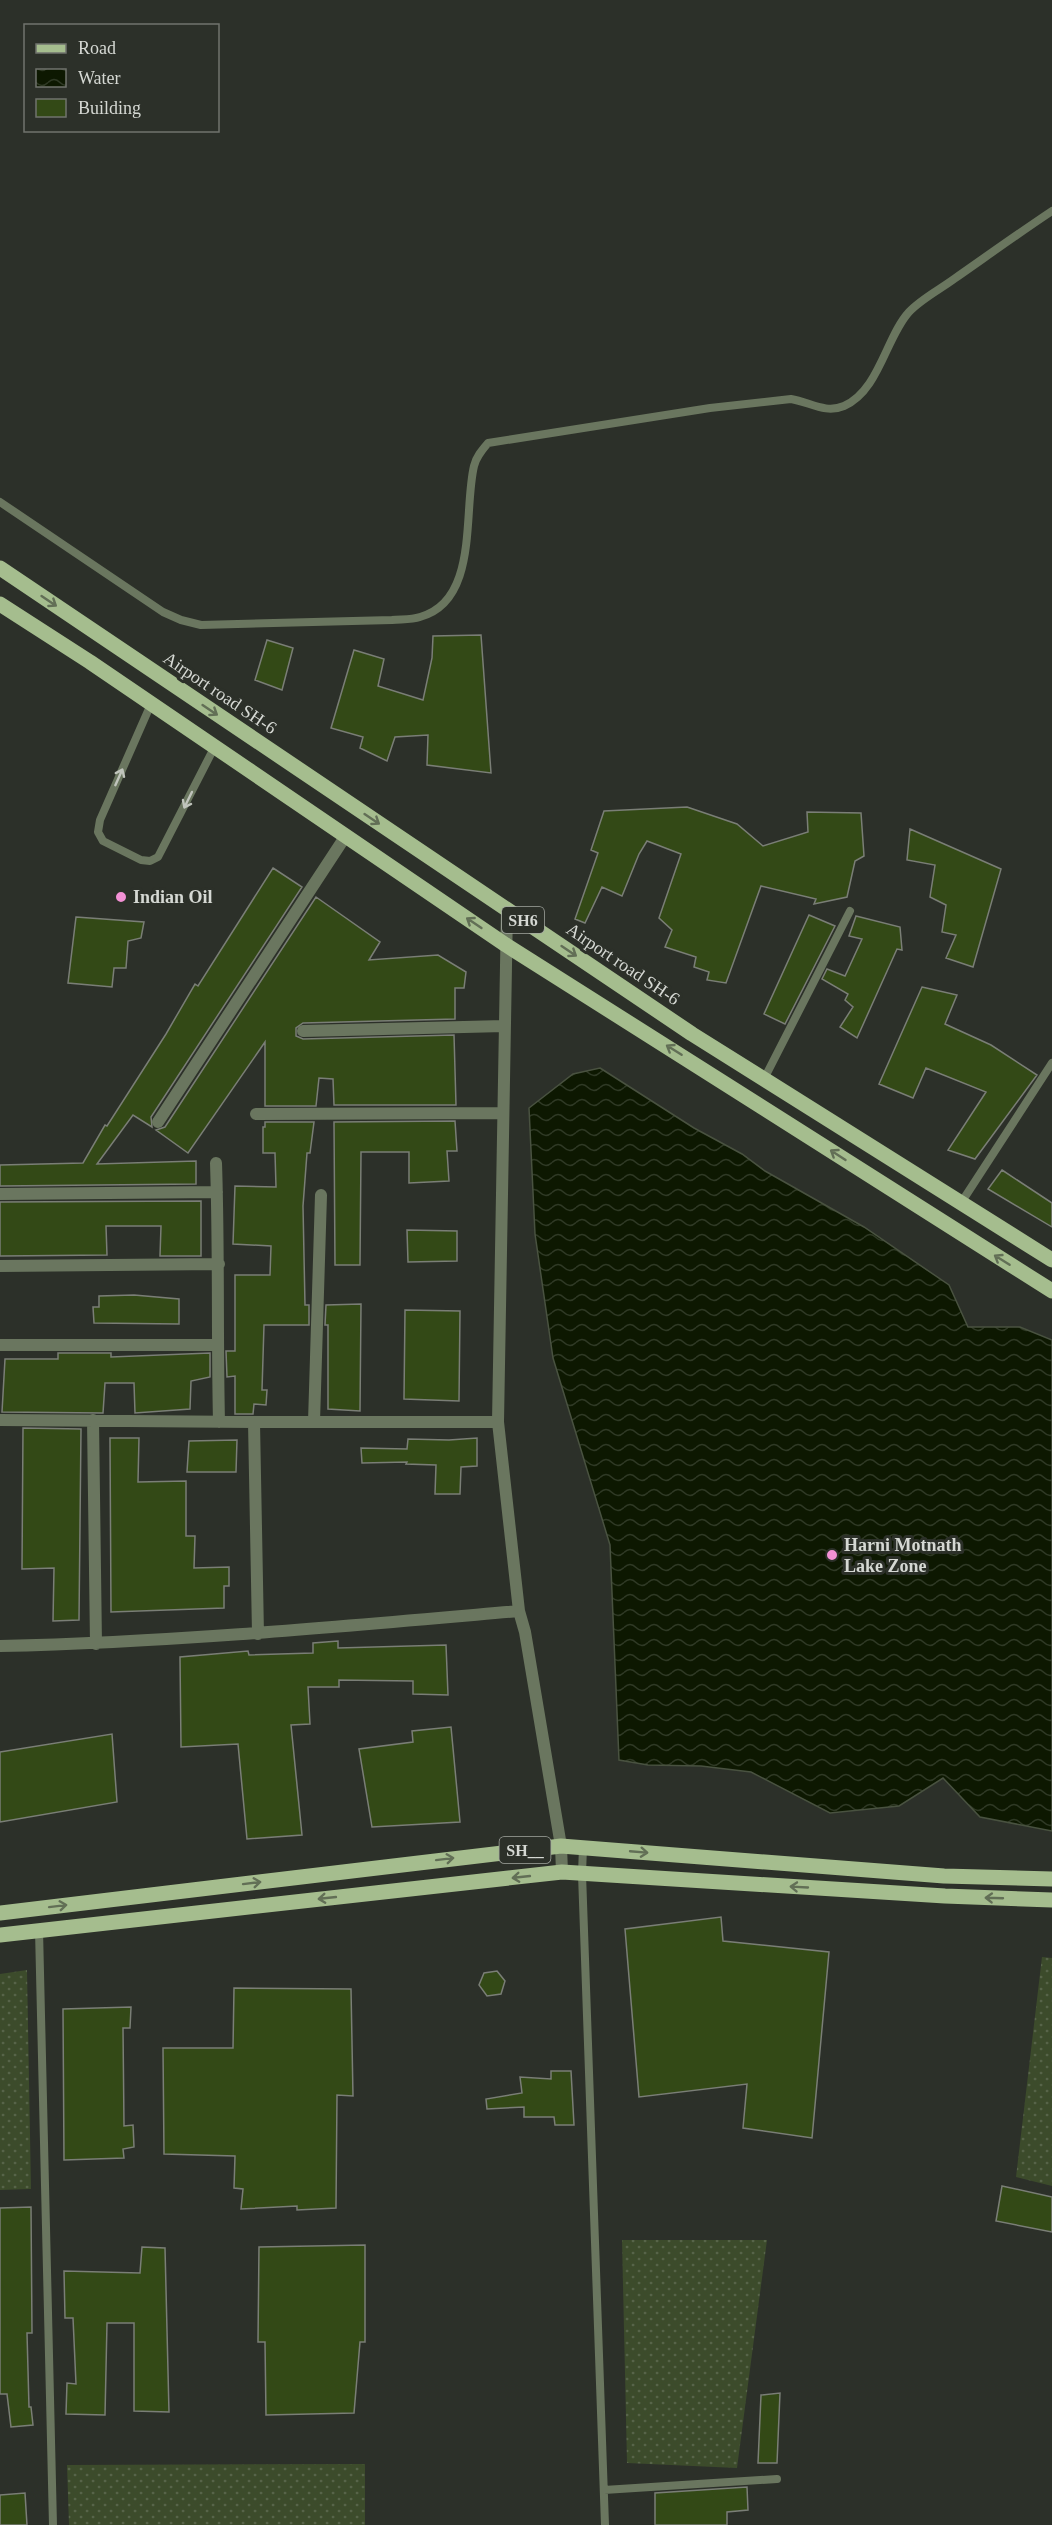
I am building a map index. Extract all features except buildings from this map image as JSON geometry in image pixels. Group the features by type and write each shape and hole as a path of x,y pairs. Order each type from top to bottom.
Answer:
{"main road":[{"name":"Airport road SH-6","path":"0,568 692,1034 1052,1260"},
{"name":"SH6","path":"0,604 506,945 1052,1291"},
{"path":"966,1237 979,1215"},
{"name":"SH__","path":"0,1913 561,1846 944,1876 1052,1879"},
{"path":"0,1935 562,1872 1052,1900"}],"street":[{"path":"158,1122 345,837"},
{"path":"507,909 498,1422 519,1611 525,1632 561,1846 562,1872"},
{"path":"303,1031 504,1026"},
{"path":"256,1114 503,1113"},
{"path":"216,1163 219,1264 217,1345 219,1422"},
{"path":"0,1194 217,1192"},
{"path":"314,1422 321,1195"},
{"path":"0,1266 219,1264"},
{"path":"0,1345 217,1345"},
{"path":"0,1420 498,1422"},
{"path":"93,1420 96,1644"},
{"path":"254,1422 258,1634"},
{"path":"0,1646 96,1644 258,1634 519,1611"}],"lane":[{"path":"0,502 163,612 181,620 201,625 419,618 444,603 453,592 462,571 474,465 488,443 699,409 791,399 814,407 828,408 845,405 860,394 874,375 909,312 1052,211"},
{"path":"151,704 100,820 98,832 103,841 141,860 150,861 158,858 214,748"},
{"path":"764,1079 850,911"},
{"path":"961,1203 1052,1063"},
{"path":"583,1847 582,1874 605,2525"},
{"path":"39,1930 53,2525"},
{"path":"604,2490 777,2479"}],"green space":[{"path":"1042,1957 1052,1958 1052,2186 1016,2177"},
{"path":"27,1970 31,2189 0,2190 0,1974"},
{"path":"622,2240 767,2240 737,2468 627,2463"},
{"path":"365,2464 365,2525 69,2525 67,2465"}],"water":[{"path":"600,1068 694,1128 742,1154 765,1171 864,1227 949,1285 968,1327 1020,1327 1052,1340 1052,1831 980,1817 943,1778 899,1806 830,1813 751,1772 701,1766 648,1765 619,1760 610,1545 553,1358 535,1234 529,1108 573,1074"}],"place":[{"name":"Indian Oil","path":"121,897"},
{"name":"Harni Motnath Lake Zone","path":"832,1555"}]}
